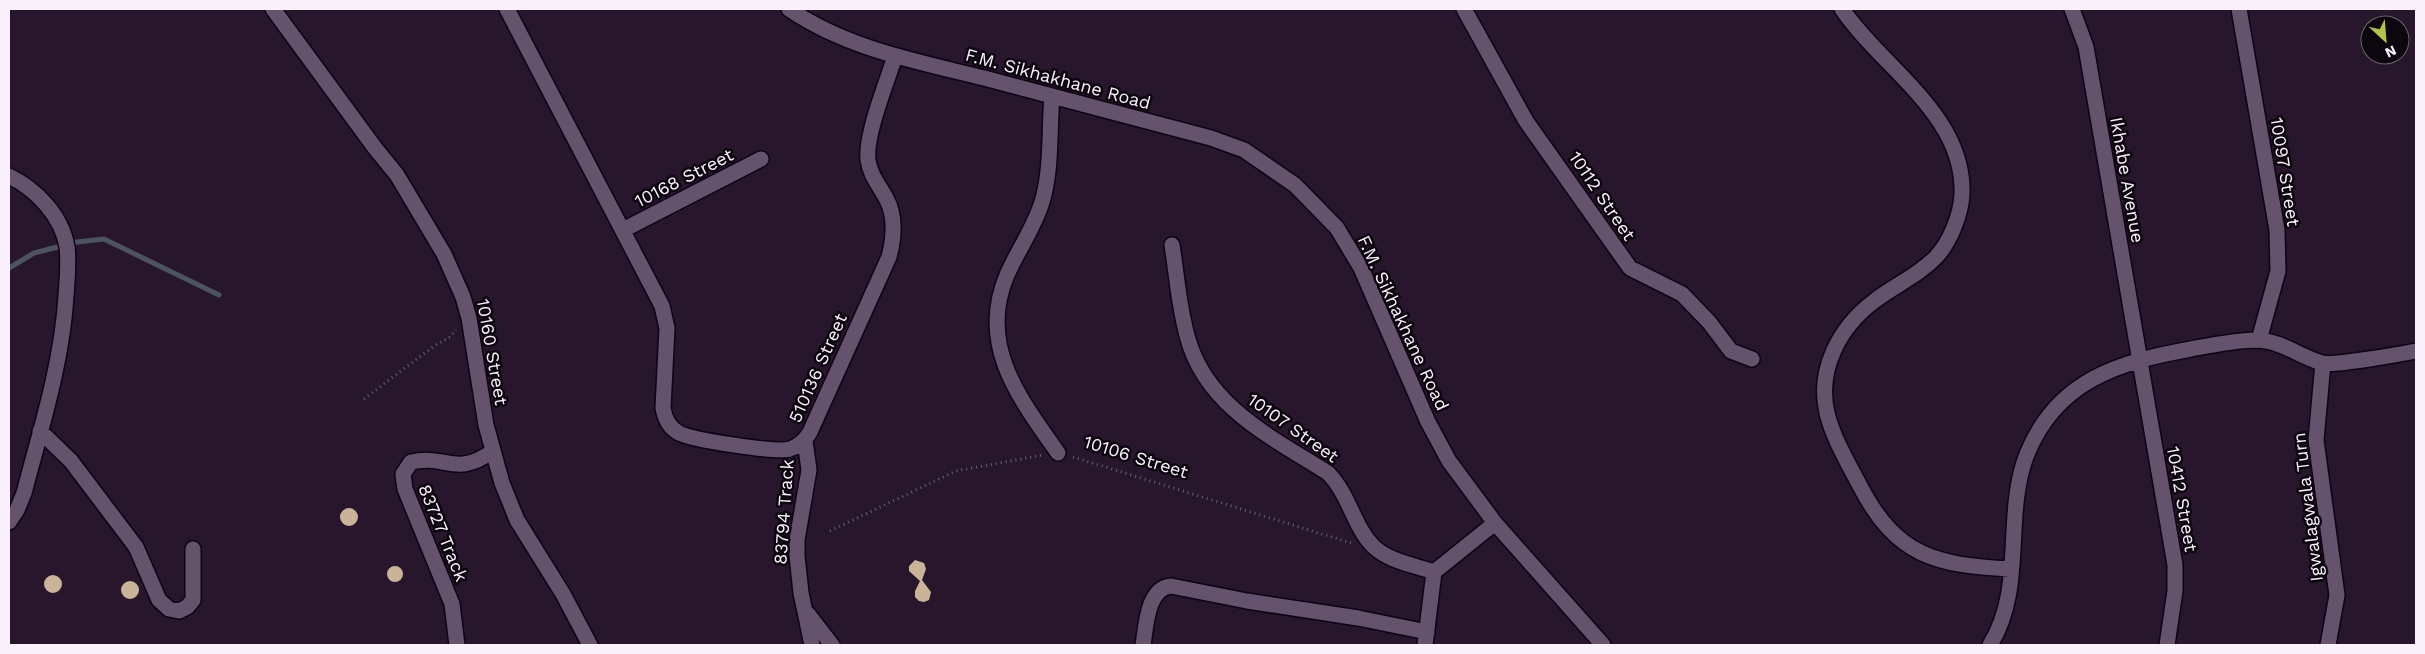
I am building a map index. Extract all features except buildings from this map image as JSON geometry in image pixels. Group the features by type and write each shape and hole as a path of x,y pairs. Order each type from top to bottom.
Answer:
{"street":[{"name":"10160 Street","path":"273,9 397,175 444,254 465,303 486,425 502,483 517,520 563,594 590,645"},
{"name":"510136 Street","path":"507,9 662,306 666,319 668,341 663,408 665,419 671,428 680,434 776,450 788,449 805,441 881,275 893,242 889,205 871,172 868,152 895,56"},
{"name":"F.M. Sikhakhane Road","path":"789,9 842,39 895,56 1211,138 1244,150 1295,185 1322,210 1342,235 1361,268 1428,422 1448,461 1494,523 1603,645"},
{"name":"10112 Street","path":"1464,9 1526,122 1630,268 1682,294 1710,322 1731,351 1752,359"},
{"path":"1842,9 1854,27 1923,100 1939,121 1951,142 1958,162 1962,180 1962,197 1957,218 1947,243 1936,258 1920,271 1872,302 1855,318 1843,335 1831,355 1826,371 1824,391 1827,413 1847,461 1871,508 1895,536 1916,550 1936,559 1968,566 2012,569"},
{"name":"Ikhabe Avenue","path":"2072,9 2086,47 2139,360"},
{"name":"10097 Street","path":"2239,9 2277,230 2278,271 2259,340"},
{"path":"1052,96 1042,201 1037,218 1007,275 999,305 998,326 1003,360 1014,389 1058,452"},
{"name":"10168 Street","path":"623,230 761,159"},
{"path":"9,176 37,195 50,210 61,228 67,246 68,271 62,343 24,493 9,522"},
{"name":"10107 Street","path":"1172,245 1184,322 1196,361 1214,389 1239,415 1328,473 1338,483 1372,544 1381,552 1434,572"},
{"path":"1990,645 2003,620 2009,598 2019,479 2036,435 2052,411 2077,388 2094,376 2114,367 2139,360 2216,344 2259,340 2281,346 2324,363 2416,351"},
{"name":"10412 Street","path":"2139,360 2175,565 2175,591 2167,645"},
{"name":"Igwalagwala Turn","path":"2324,363 2316,440 2337,595 2328,645"},
{"path":"40,431 71,461 124,530 136,547 159,600 169,609 179,610 187,607 193,600 193,549"},
{"name":"83794 Track","path":"805,441 809,470 797,540 799,580 812,645"},
{"name":"83727 Track","path":"457,645 452,604 405,489 403,474 411,462 425,460 466,465 480,460 493,451"},
{"path":"1144,645 1152,602 1160,589 1171,586 1247,601 1358,618 1426,638 1434,572 1494,523"},
{"path":"804,609 832,645"}],"path":[{"path":"364,399 450,336 458,327 465,303"},
{"name":"10106 Street","path":"830,531 956,471 1058,452 1352,543"}],"waterway":[{"path":"9,268 34,253 77,242 104,239 219,295"}]}
